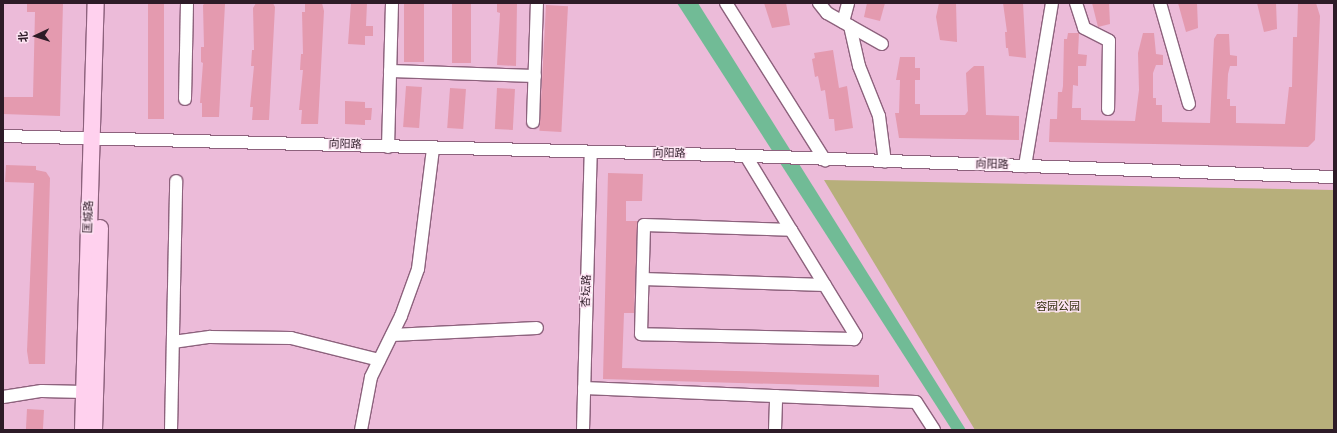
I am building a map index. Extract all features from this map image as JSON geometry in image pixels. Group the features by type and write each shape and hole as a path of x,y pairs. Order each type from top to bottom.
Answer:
{"main road":[{"name":"匡城路","path":"94,430 97,139 96,3"},
{"name":"匡城路","path":"82,430 97,139 107,3"}],"street":[{"path":"185,99 188,3"},
{"path":"388,146 392,3"},
{"path":"533,122 537,3"},
{"path":"726,3 825,160"},
{"path":"819,3 827,13 882,44"},
{"path":"848,3 847,24 858,66 879,116 885,162"},
{"path":"1025,166 1052,3"},
{"path":"1076,3 1084,28 1109,41 1108,109"},
{"path":"1160,3 1189,104"},
{"path":"390,71 535,76"},
{"name":"向阳路","path":"3,136 746,156 1334,177"},
{"path":"362,430 372,377 392,335 418,269 434,148"},
{"name":"杏坛路","path":"583,430 591,152"},
{"path":"746,156 856,336 854,339 641,334 644,225 791,230"},
{"path":"171,430 174,342 176,181"},
{"path":"643,279 825,285"},
{"path":"392,335 537,328"},
{"path":"174,342 210,337 291,338 379,360"},
{"path":"584,388 916,402 934,430"},
{"path":"3,397 42,390 84,392"},
{"path":"775,430 776,396"}],"green space":[{"name":"容园公园","path":"824,180 1334,190 1334,430 975,430"}],"shaded area":[{"path":"677,3 698,3 966,430 952,430"}],"building":[{"path":"27,3 63,3 60,116 3,114 3,97 33,97 35,12 27,12"},
{"path":"148,3 164,3 164,119 148,119"},
{"path":"205,3 225,4 219,117 202,117 202,103 200,103 203,63 201,62 201,47 204,47 203,5"},
{"path":"256,3 273,3 275,7 269,120 252,120 253,107 250,107 254,66 251,66 252,50 254,50 253,8"},
{"path":"305,3 322,3 324,11 318,124 301,124 302,110 299,110 303,70 300,70 301,54 303,54 302,12 305,12"},
{"path":"351,3 367,3 366,26 373,26 373,36 365,36 365,45 348,44"},
{"path":"404,3 424,3 424,62 404,62"},
{"path":"452,3 471,3 471,63 452,63"},
{"path":"497,3 517,3 516,66 497,65 500,13 497,12"},
{"path":"764,3 786,3 790,25 772,28"},
{"path":"867,3 885,3 880,21 864,17"},
{"path":"939,3 956,3 957,42 940,40 936,17"},
{"path":"1003,3 1023,3 1026,58 1009,56 1008,48 1006,48 1005,32 1007,32"},
{"path":"1092,3 1109,3 1110,24 1098,27"},
{"path":"1178,3 1197,3 1198,28 1186,32"},
{"path":"1257,3 1276,3 1277,29 1264,32"},
{"path":"1298,3 1316,3 1320,16 1315,140 1308,147 1049,142 1050,119 1057,119 1058,92 1062,92 1064,39 1067,39 1068,33 1079,33 1078,54 1087,55 1086,66 1078,66 1078,86 1073,85 1072,108 1081,108 1081,120 1135,121 1139,90 1138,53 1143,33 1154,33 1156,54 1163,55 1163,65 1156,65 1153,73 1153,98 1156,98 1156,105 1162,105 1162,122 1210,123 1214,39 1217,34 1229,34 1230,55 1237,56 1237,66 1230,66 1228,74 1227,99 1230,99 1230,106 1236,106 1236,123 1285,124 1289,87 1292,87 1293,37 1297,37"},
{"path":"546,5 568,6 561,132 539,131"},
{"path":"833,50 839,88 847,86 853,128 835,131 834,119 829,119 825,90 821,91 818,76 815,77 812,59 815,58 814,53"},
{"path":"900,57 915,57 915,68 920,68 920,80 915,80 915,104 920,104 920,115 965,115 968,111 966,73 974,66 984,66 986,115 1019,116 1019,140 899,138 895,113 899,113 900,80 896,80"},
{"path":"406,86 422,87 419,128 403,127"},
{"path":"450,88 466,89 463,129 447,128"},
{"path":"497,88 515,89 513,130 495,129"},
{"path":"345,101 365,102 365,108 372,108 371,120 365,120 365,125 345,124"},
{"path":"6,165 36,166 36,170 46,172 50,178 45,364 29,364 27,351 34,183 5,182"},
{"path":"608,173 643,174 642,201 626,201 626,221 638,221 634,313 624,313 622,368 879,375 879,387 603,379"},
{"path":"27,409 44,410 43,430 26,430"}]}
